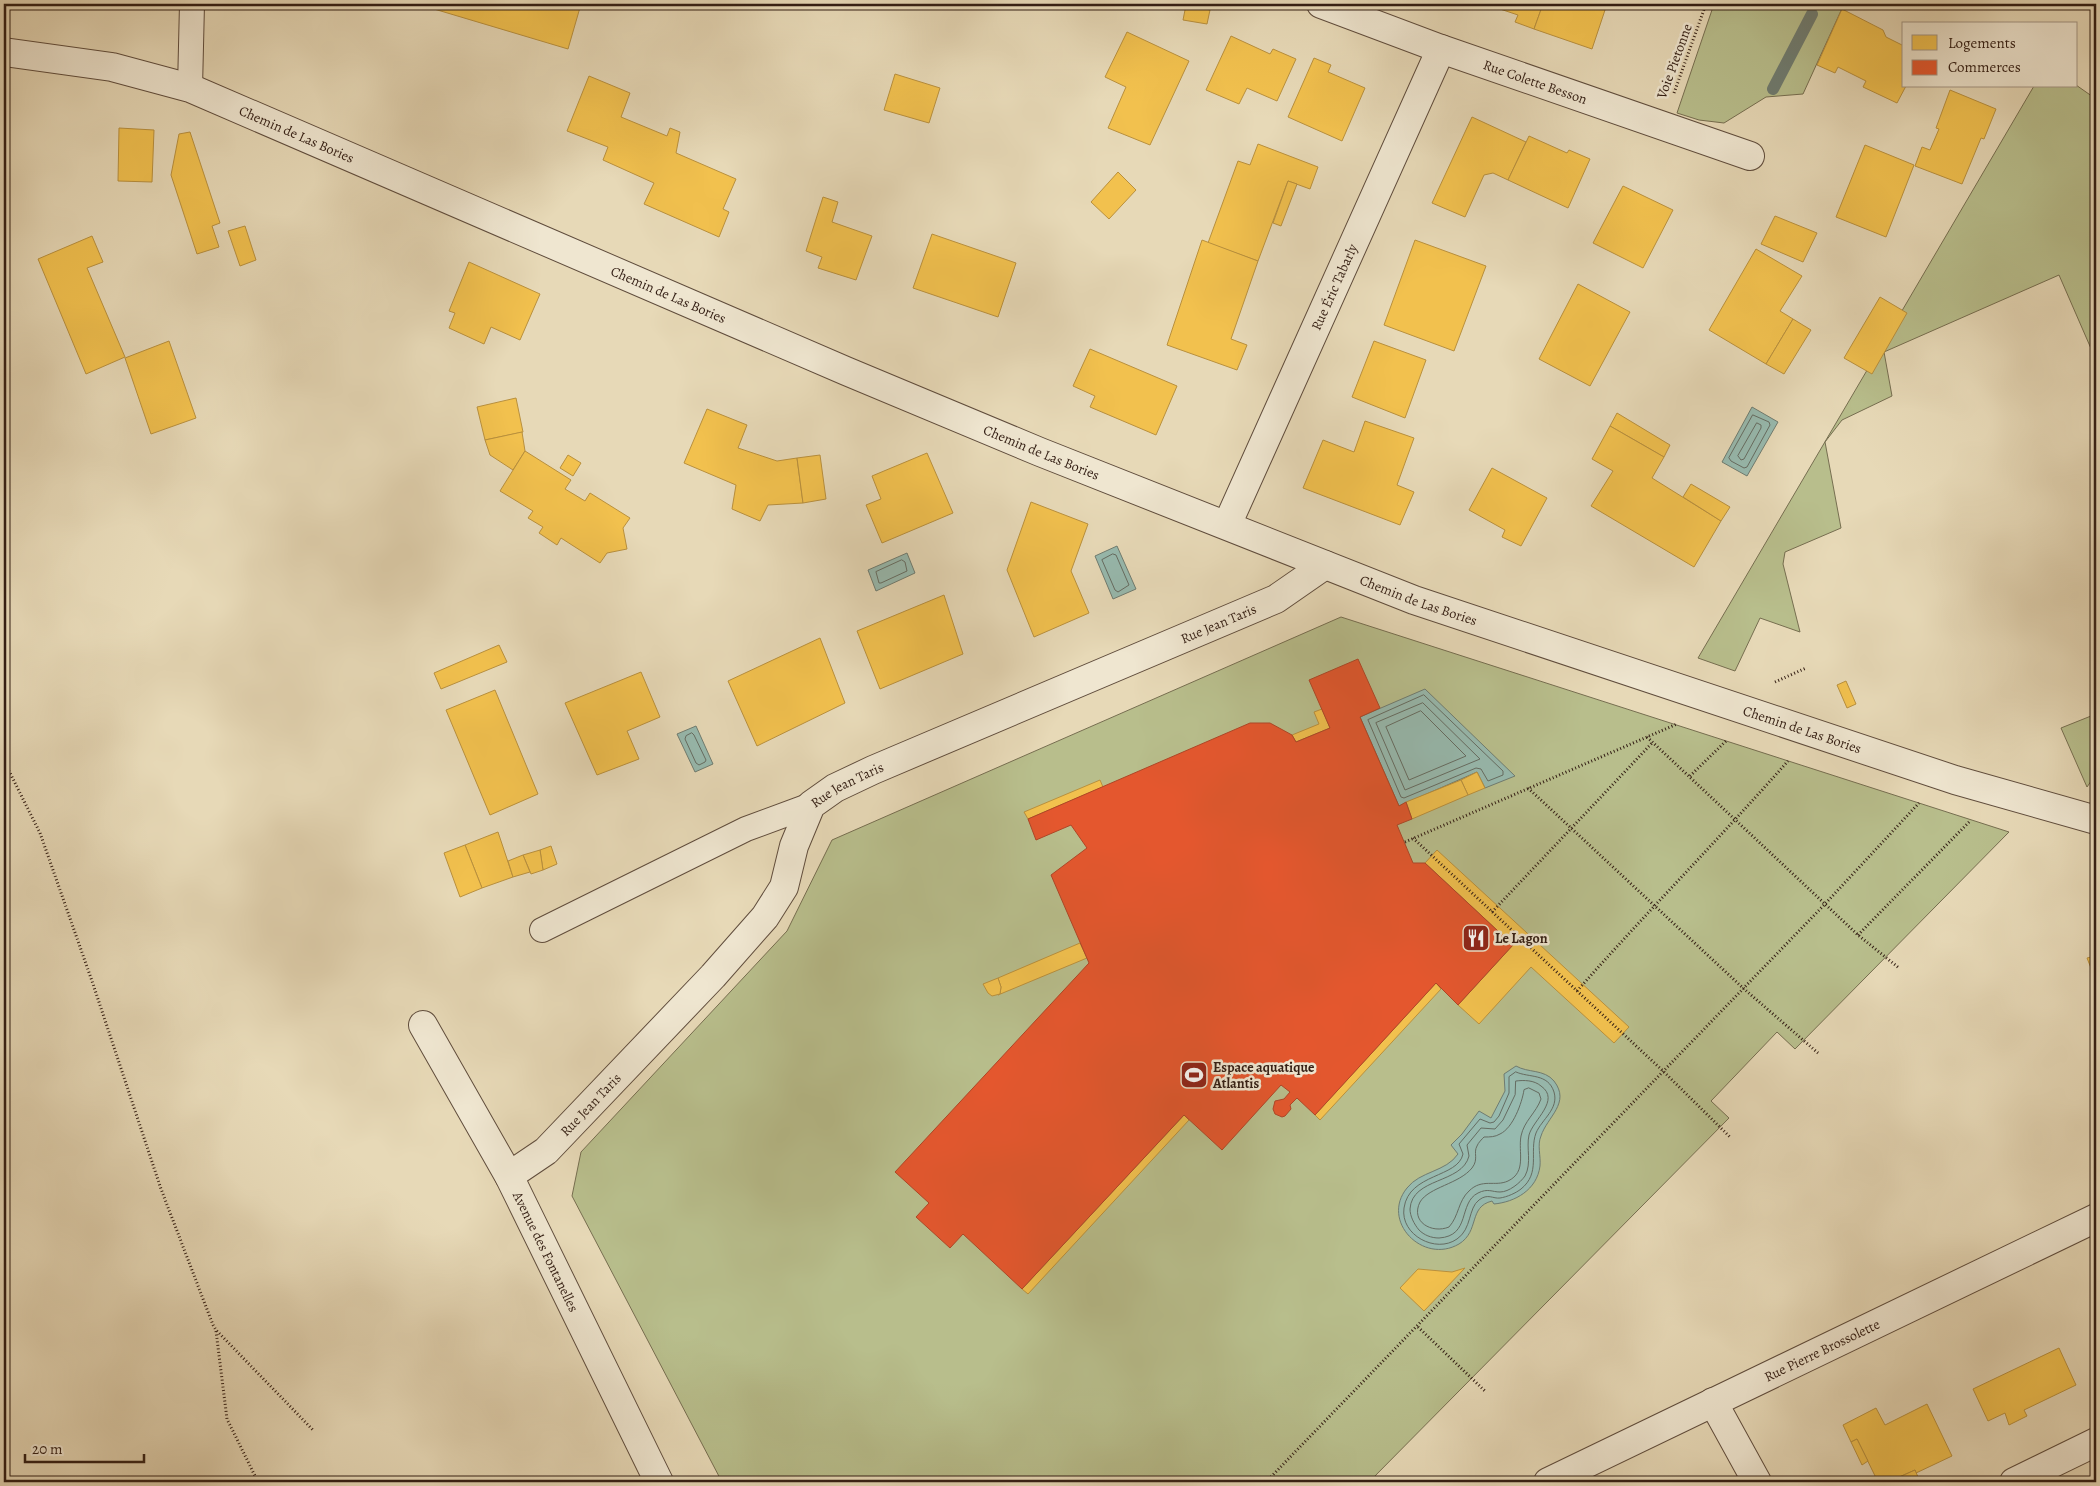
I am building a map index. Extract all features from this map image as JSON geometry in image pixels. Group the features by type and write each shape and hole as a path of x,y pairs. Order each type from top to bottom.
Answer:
{"street":[{"name":"Rue Colette Besson","path":"1321,4 1441,49 1750,156"},
{"name":"Rue Éric Tabarly","path":"1227,525 1441,49"},
{"name":"Chemin de Las Bories","path":"4,52 112,67 190,88 846,371 1049,455 1414,600 1955,780 2096,820"},
{"name":"Rue Jean Taris","path":"509,1176 546,1150 713,976 765,917 784,887 794,846 812,805 835,788 873,770 1276,599 1325,565"},
{"name":"Avenue des Fontanelles","path":"422,1025 509,1176 659,1482"},
{"name":"Rue Pierre Brossolette","path":"1548,1482 2096,1218"},
{"path":"1713,1402 1757,1482"},
{"path":"2014,1482 2096,1442"}],"lane":[{"path":"190,88 192,4"},
{"path":"542,930 746,829 812,805"}],"path":[{"name":"Voie Pietonne","path":"1663,126 1706,4"},
{"path":"1405,842 1806,668"},
{"path":"1690,776 1731,735"},
{"path":"1648,737 1858,935 1899,968"},
{"path":"1492,912 1653,742"},
{"path":"1577,991 1654,905 1737,819 1792,756"},
{"path":"4,761 40,833 92,981 161,1189 216,1330 227,1419 258,1482"},
{"path":"1528,788 1743,988 1818,1053"},
{"path":"1266,1482 1826,904 1924,798"},
{"path":"1858,935 1970,820"},
{"path":"1413,838 1663,1071 1731,1138"},
{"path":"1418,1327 1486,1392"},
{"path":"216,1330 313,1430"}],"green space":[{"path":"1714,4 1844,4 1803,94 1766,97 1724,123 1699,120 1677,113"},
{"path":"2078,86 2096,99 2096,360 2059,275 1884,352 1892,396 1842,420 1825,442 1841,528 1785,552 1783,564 1800,632 1760,618 1735,671 1698,658 2033,88 2078,88"},
{"name":"Espace aquatique Atlantis","path":"1341,617 2009,832 1795,1049 1777,1032 1711,1101 1729,1118 1369,1482 722,1482 572,1196 581,1152 787,931 832,840"},
{"path":"2096,714 2096,774 2087,787 2061,728"}],"water":[{"path":"1752,407 1778,422 1747,476 1722,462"},
{"path":"1117,546 1136,589 1113,599 1095,556"},
{"path":"907,553 915,573 876,591 868,570"},
{"path":"1425,689 1515,776 1485,788 1477,772 1399,806 1360,717"},
{"path":"696,726 713,764 695,772 677,734"},
{"path":"1516,1066 1550,1077 1559,1089 1559,1103 1540,1139 1540,1166 1534,1182 1524,1193 1510,1201 1494,1204 1492,1201 1480,1208 1470,1233 1459,1244 1445,1249 1432,1249 1420,1244 1409,1236 1402,1226 1399,1214 1400,1201 1407,1188 1412,1182 1447,1165 1453,1160 1458,1154 1451,1145 1479,1111 1491,1118 1505,1091 1504,1074"}],"building: Logements":[{"path":"425,4 581,4 568,49 424,6"},
{"path":"1485,4 1543,4 1534,29 1515,22 1518,15"},
{"path":"1543,4 1567,6 1568,4 1607,4 1592,49 1534,29"},
{"path":"1186,5 1210,10 1207,24 1183,20"},
{"path":"1842,9 1883,30 1886,37 1902,45 1902,88 1905,88 1897,103 1863,87 1866,81 1838,67 1835,73 1817,65"},
{"path":"1127,32 1189,61 1150,145 1108,128 1126,87 1105,77"},
{"path":"1231,36 1270,54 1273,49 1296,59 1277,101 1247,88 1239,104 1206,90"},
{"path":"1314,58 1331,65 1328,72 1365,88 1342,141 1288,117"},
{"path":"895,74 940,88 929,123 884,110"},
{"path":"589,76 630,93 621,117 667,136 670,128 680,132 676,153 736,179 723,209 729,212 719,237 644,204 654,183 603,160 608,147 567,131"},
{"path":"1950,90 1996,109 1984,139 1981,138 1962,184 1915,166 1922,147 1930,150 1939,129 1936,128"},
{"path":"1472,117 1526,142 1508,180 1493,173 1484,175 1465,217 1432,203"},
{"path":"119,128 154,130 152,182 118,181"},
{"path":"190,132 220,223 212,226 219,247 197,254 171,175 179,134"},
{"path":"1529,136 1567,153 1569,150 1590,159 1568,208 1508,180"},
{"path":"1258,144 1318,167 1310,189 1288,181 1258,261 1208,243 1238,161 1250,165"},
{"path":"1865,145 1914,165 1886,237 1836,217"},
{"path":"1118,172 1136,190 1109,219 1091,202"},
{"path":"1288,181 1297,184 1281,226 1273,223"},
{"path":"1623,186 1673,210 1643,268 1593,243"},
{"path":"823,197 838,202 832,222 872,236 856,280 818,268 822,257 806,251"},
{"path":"1775,216 1817,233 1803,262 1761,244"},
{"path":"245,226 256,260 240,266 228,231"},
{"path":"932,234 1016,263 998,317 913,288"},
{"path":"92,236 103,262 87,268 125,357 86,374 38,259"},
{"path":"1202,240 1258,261 1231,339 1247,345 1237,370 1167,345"},
{"path":"1415,240 1486,266 1454,351 1384,325"},
{"path":"1756,249 1802,276 1780,311 1793,319 1766,364 1709,330"},
{"path":"469,262 540,294 520,340 491,327 484,344 449,328 455,313 449,311"},
{"path":"1578,284 1630,312 1590,386 1539,359"},
{"path":"1880,297 1907,313 1872,374 1844,358"},
{"path":"1793,319 1811,330 1784,374 1766,364"},
{"path":"169,341 196,418 151,434 125,358"},
{"path":"1374,341 1426,360 1405,418 1352,397"},
{"path":"1090,349 1177,386 1156,435 1090,407 1095,396 1073,386"},
{"path":"516,398 523,432 485,440 477,407"},
{"path":"707,409 747,425 738,448 777,461 797,458 803,503 768,505 760,521 732,509 736,485 684,463"},
{"path":"1617,413 1670,445 1664,457 1610,426"},
{"path":"1365,421 1414,438 1397,485 1414,492 1400,525 1303,488 1323,440 1354,452"},
{"path":"1610,426 1664,457 1652,478 1721,521 1694,567 1591,506 1613,471 1592,459"},
{"path":"522,432 525,451 513,470 490,455 485,440"},
{"path":"525,451 571,480 565,489 585,501 590,493 630,518 623,528 627,549 607,553 600,563 561,538 557,545 539,533 543,527 528,518 533,511 500,491"},
{"path":"927,453 953,513 882,543 866,505 881,499 872,476"},
{"path":"568,455 581,463 573,476 560,468"},
{"path":"820,455 826,499 803,503 797,458"},
{"path":"1492,468 1547,498 1521,546 1502,537 1505,530 1469,510"},
{"path":"1691,484 1730,507 1721,521 1683,497"},
{"path":"1031,502 1088,524 1071,571 1089,613 1034,637 1007,570"},
{"path":"944,595 963,654 880,689 857,631"},
{"path":"820,638 845,703 757,746 728,681"},
{"path":"499,645 507,662 441,689 434,673"},
{"path":"641,672 660,717 627,731 639,759 597,775 565,703"},
{"path":"1846,681 1856,704 1847,708 1837,685"},
{"path":"495,690 538,794 490,815 446,710"},
{"path":"1322,709 1330,728 1296,742 1292,735 1319,724 1314,712"},
{"path":"1477,772 1485,788 1468,795 1461,780"},
{"path":"1100,780 1103,787 1028,819 1024,812"},
{"path":"1461,780 1468,795 1412,819 1406,802"},
{"path":"498,832 513,877 482,888 465,845"},
{"path":"465,845 482,888 460,897 444,853"},
{"path":"551,846 557,864 543,870 540,850"},
{"path":"540,850 543,870 531,874 523,855"},
{"path":"1437,850 1629,1027 1614,1043 1531,967 1479,1024 1458,1005 1513,945 1425,863"},
{"path":"523,855 530,872 513,877 508,861"},
{"path":"1080,943 1087,958 998,995 1000,994 1001,987 998,978"},
{"path":"2095,956 2096,972 2093,973 2087,958"},
{"path":"998,978 1001,987 1000,994 992,996 983,984"},
{"path":"1436,983 1441,989 1320,1120 1315,1115"},
{"path":"1184,1115 1189,1120 1028,1294 1022,1289"},
{"path":"1465,1268 1424,1311 1400,1288 1418,1269 1452,1272"},
{"path":"2059,1348 2076,1385 2024,1410 2027,1416 2009,1425 2005,1413 1988,1421 1973,1389"},
{"path":"1927,1404 1952,1456 1916,1473 1915,1470 1888,1482 1878,1482 1857,1439 1851,1442 1843,1425 1876,1408 1885,1425"},
{"path":"1857,1439 1868,1461 1862,1465 1851,1442"},
{"path":"1915,1470 1918,1477 1907,1482 1888,1482"}],"building: Commerces":[{"path":"1358,659 1380,708 1360,717 1399,806 1406,802 1412,819 1397,825 1413,863 1425,863 1513,945 1458,1005 1436,983 1315,1115 1297,1098 1290,1105 1291,1109 1285,1116 1282,1117 1275,1114 1273,1109 1275,1101 1284,1099 1290,1092 1281,1085 1222,1150 1184,1115 1022,1289 963,1234 950,1248 916,1217 929,1203 895,1172 1089,963 1051,875 1087,848 1071,825 1036,840 1028,819 1250,723 1270,723 1292,735 1296,742 1330,728 1309,680"}],"waterway":[{"path":"1773,89 1812,14"}],"place":[{"name":"Le Lagon","path":"1476,938"},
{"name":"Espace aquatique Atlantis","path":"1194,1075"}]}
